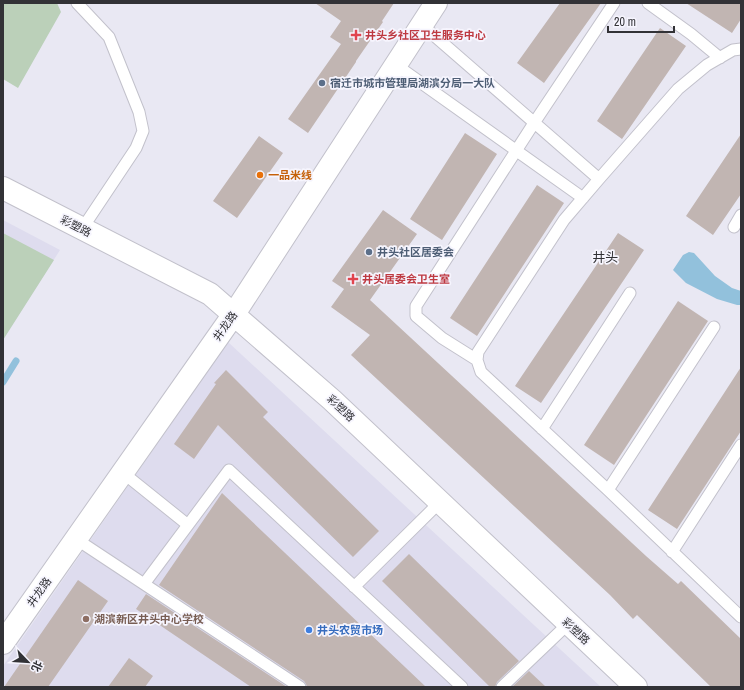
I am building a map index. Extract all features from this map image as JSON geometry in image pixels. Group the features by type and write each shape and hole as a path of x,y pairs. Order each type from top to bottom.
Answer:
{"street":[{"name":"井龙路","path":"3,643 234,314 436,3"},
{"name":"彩塑路","path":"3,188 210,294 332,400 636,687"}],"lane":[{"path":"77,3 109,37 139,112 143,131 136,148 82,229"},
{"path":"477,360 442,338 416,316 416,306 516,150 614,3"},
{"path":"648,3 691,34 720,58"},
{"path":"422,25 599,179"},
{"path":"741,49 733,50 707,65 678,89 564,220 478,352 477,360 481,372 608,490 741,617"},
{"path":"396,65 583,198"},
{"path":"734,227 741,215"},
{"path":"542,429 630,293"},
{"path":"608,490 714,326"},
{"path":"672,552 741,444"},
{"path":"144,584 229,470 462,687"},
{"path":"122,472 188,525"},
{"path":"354,587 440,502"},
{"path":"76,539 300,687"},
{"path":"502,687 569,623"}],"shaded area":[{"path":"3,220 60,250 3,340"},
{"path":"228,342 601,687 3,687 3,666"}],"green space":[{"path":"3,3 57,3 61,12 18,88 3,79"},
{"path":"3,233 54,260 3,340"}],"water":[{"path":"689,252 694,253 715,276 732,288 741,291 741,305 717,299 686,283 673,270 683,255"}],"building":[{"path":"315,3 394,3 382,21 383,22 308,133 288,119 341,44 330,37 341,21"},
{"path":"560,3 601,3 544,83 517,63"},
{"path":"686,3 741,3 741,19 732,33"},
{"path":"660,28 686,46 622,139 597,121"},
{"path":"465,133 497,154 442,240 410,219"},
{"path":"741,134 741,194 713,235 686,216"},
{"path":"259,136 283,153 237,218 213,201"},
{"path":"537,185 564,203 477,336 450,318"},
{"path":"383,210 417,234 370,300 646,556 678,584 681,581 741,639 741,687 711,687 637,615 633,619 610,595 351,355 370,335 331,307 344,289 332,281"},
{"path":"618,233 644,250 541,403 515,386"},
{"path":"678,301 708,321 614,465 584,445"},
{"path":"741,367 741,431 677,529 648,510"},
{"path":"226,370 268,412 263,417 379,531 353,557 218,425 194,459 174,444 216,384 214,383"},
{"name":"井头农贸市场","path":"222,493 426,687 307,687 304,681 159,585"},
{"path":"409,554 519,661 497,682 495,687 490,687 382,581"},
{"path":"78,580 108,601 48,687 4,687"},
{"path":"146,594 287,687 251,687 136,609"},
{"path":"129,658 153,676 145,687 108,687"},
{"path":"529,671 546,687 512,687"}],"waterway":[{"path":"3,382 16,361"}],"place":[{"name":"井头乡社区卫生服务中心","path":"356,35"},
{"name":"宿迁市城市管理局湖滨分局一大队","path":"322,83"},
{"name":"一品米线","path":"260,175"},
{"name":"井头社区居委会","path":"369,252"},
{"name":"井头居委会卫生室","path":"353,279"},
{"name":"湖滨新区井头中心学校","path":"86,619"},
{"name":"井头农贸市场","path":"309,630"}],"district":[{"name":"井头","path":"605,257"}]}
